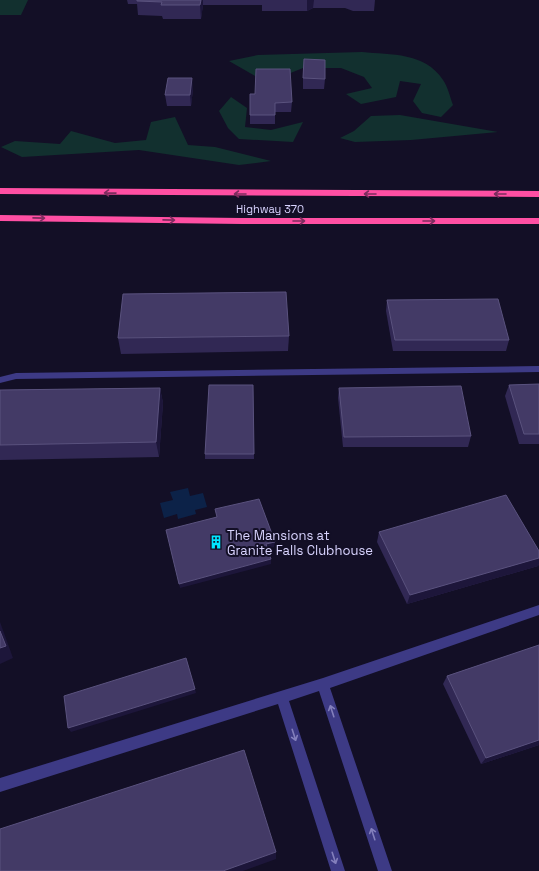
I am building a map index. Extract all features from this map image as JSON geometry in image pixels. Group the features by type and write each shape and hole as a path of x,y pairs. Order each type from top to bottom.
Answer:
{"highway":[{"name":"Highway 370","path":"0,191 539,194"},
{"name":"Highway 370","path":"0,218 242,221 539,221"}],"street":[{"path":"0,380 16,376 539,369"},
{"path":"0,785 282,698 539,610"},
{"path":"323,684 386,871"},
{"path":"282,698 338,871"}],"green space":[{"path":"0,0 28,0 21,15 0,15"},
{"path":"362,52 407,57 427,64 436,71 443,80 448,89 453,105 441,117 422,113 413,101 421,84 400,81 396,97 361,104 346,94 372,88 364,77 341,68 303,68 283,76 257,77 229,61 258,55"},
{"path":"231,97 247,108 245,127 271,130 303,122 293,142 239,139 228,128 219,111"},
{"path":"400,115 498,132 411,140 355,142 340,138 354,131 371,116"},
{"path":"175,117 188,145 215,147 271,161 239,165 139,150 22,157 1,147 15,141 60,144 71,131 115,143 146,140 151,122"}],"water":[{"path":"188,488 190,496 203,493 207,507 195,510 196,514 178,519 177,514 164,518 160,503 173,500 170,492"}],"building":[{"path":"137,0 201,0 200,5 161,5 162,2"},
{"path":"304,59 325,60 325,79 303,78"},
{"path":"256,69 290,69 292,102 275,103 275,115 250,115 250,94 255,94"},
{"path":"168,78 192,78 190,95 165,95"},
{"path":"286,292 289,336 118,338 123,294"},
{"path":"498,299 509,340 395,340 387,300"},
{"path":"539,384 539,434 524,434 509,385"},
{"path":"209,385 253,385 254,454 205,454"},
{"path":"461,386 471,436 344,437 339,388"},
{"path":"160,388 156,442 0,445 0,390"},
{"path":"506,495 539,551 539,558 410,595 379,532"},
{"name":"The Mansions at Granite Falls Clubhouse","path":"259,499 275,542 266,544 271,559 179,584 166,530 217,517 215,509"},
{"path":"0,631 6,646 0,648"},
{"path":"539,645 539,740 486,758 447,676"},
{"path":"186,658 195,689 68,728 64,696"},
{"path":"244,750 276,852 223,871 0,871 0,829"}],"place":[{"name":"The Mansions at Granite Falls Clubhouse","path":"216,542"}]}
